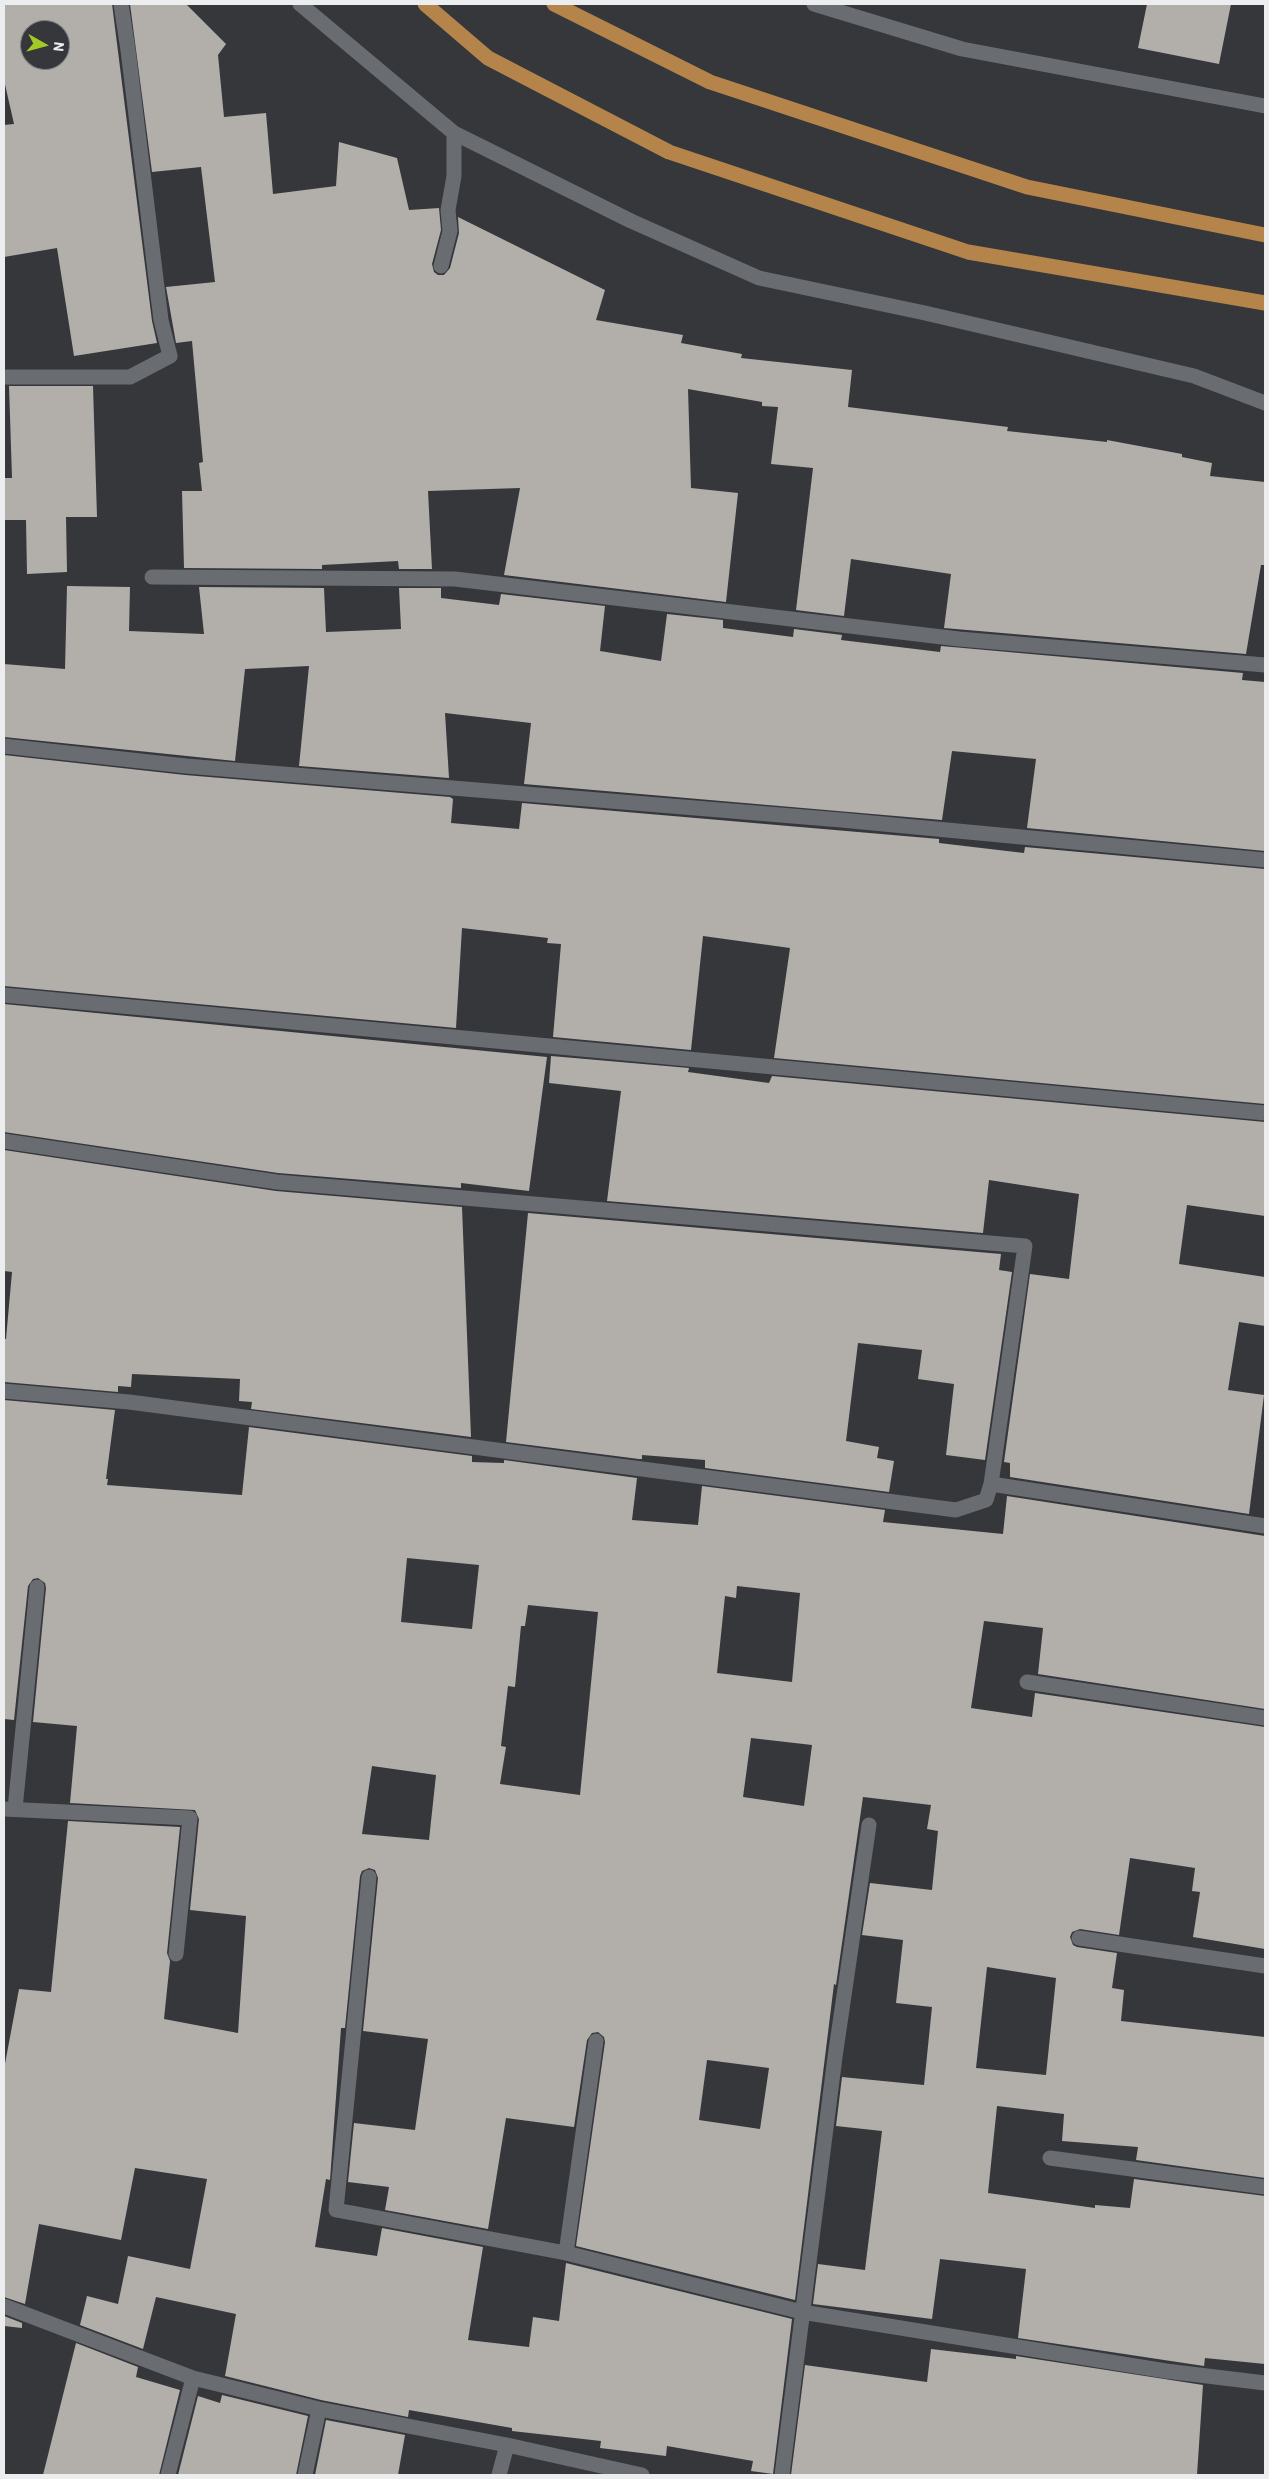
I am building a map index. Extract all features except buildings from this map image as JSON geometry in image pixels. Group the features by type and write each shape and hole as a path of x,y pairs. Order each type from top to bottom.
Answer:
{"main road":[{"path":"425,4 488,58 669,152 968,252 1265,303"},
{"path":"554,4 710,82 1017,184 1265,235"}],"street":[{"path":"4,377 130,377 170,356 162,320 121,4"},
{"path":"300,4 454,133 631,221 759,278 925,313 1194,376 1265,402"},
{"path":"814,4 962,49 1265,106"},
{"path":"441,266 450,231 448,210 454,176 454,133"},
{"path":"152,577 455,579 959,639 1265,665"},
{"path":"4,746 186,766 840,820 1265,860"},
{"path":"4,996 1265,1114"},
{"path":"4,1141 277,1182 1025,1246 991,1484 986,1500 956,1510 129,1402 4,1391"},
{"path":"991,1484 1265,1526"},
{"path":"37,1587 10,1809 190,1818 176,1954"},
{"path":"1027,1682 1265,1718"},
{"path":"782,2475 835,2057 870,1825"},
{"path":"369,1876 336,2210 566,2253 802,2312 1166,2371 1265,2383"},
{"path":"1079,1938 1265,1966"},
{"path":"566,2253 596,2041"},
{"path":"1050,2158 1265,2187"},
{"path":"4,2306 193,2378 319,2409 507,2445 642,2475"},
{"path":"168,2475 193,2378"},
{"path":"305,2475 319,2409"},
{"path":"499,2475 507,2445"}]}
